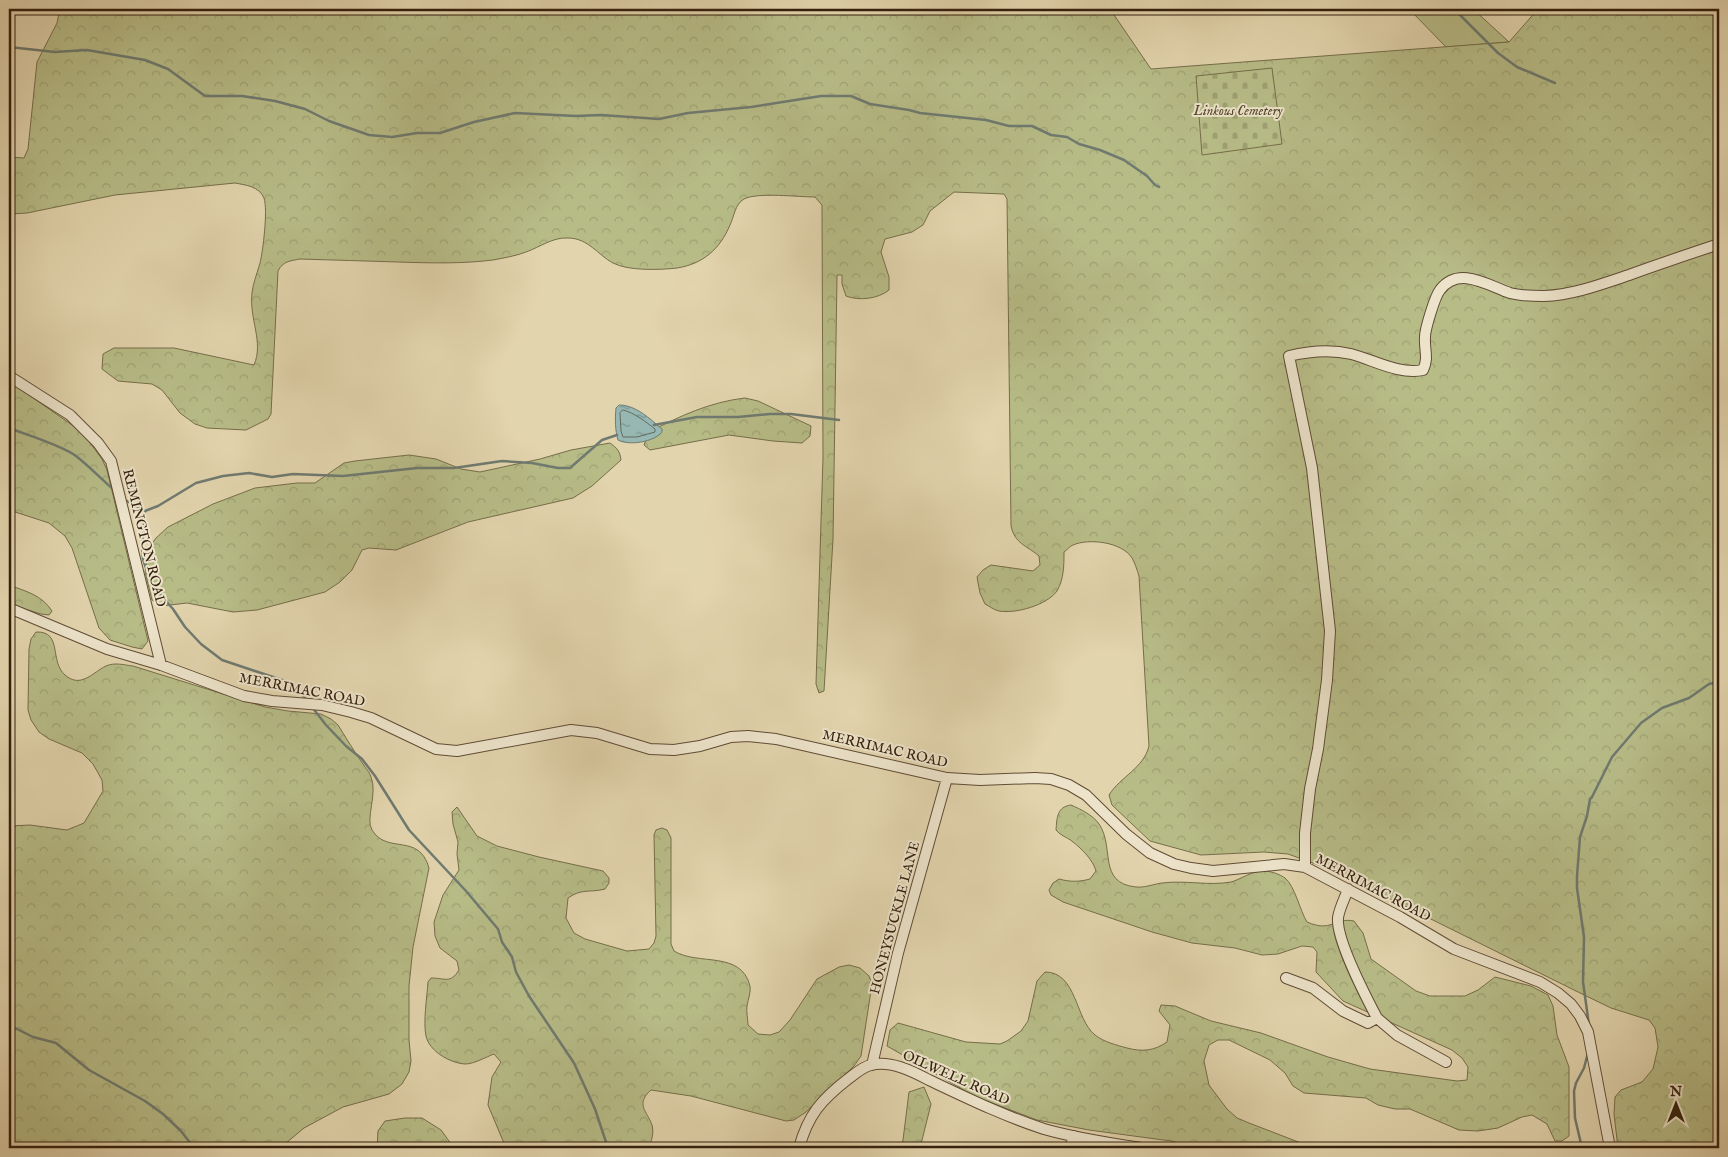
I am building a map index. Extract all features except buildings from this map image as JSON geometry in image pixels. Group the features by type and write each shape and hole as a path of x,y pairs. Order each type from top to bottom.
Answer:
{"street":[{"path":"1305,867 1305,833 1327,680 1330,631 1312,468 1289,356 1324,350 1350,354 1408,372 1423,370 1427,363 1425,335 1434,304 1441,289 1449,282 1469,278 1483,281 1511,293 1527,296 1567,293 1594,286 1719,244"},
{"name":"REMINGTON ROAD","path":"9,376 70,415 98,442 111,461 161,665"},
{"name":"MERRIMAC ROAD","path":"9,608 107,649 161,665 244,696 272,701 322,705 351,712 371,718 436,749 457,751 571,730 597,733 650,749 674,750 748,736 776,739 947,778 980,780 1035,778 1051,779 1069,785 1086,795 1126,834 1150,853 1174,864 1213,871 1284,864 1305,867 1454,949 1540,982 1558,993 1571,1004 1588,1032 1610,1148"},
{"name":"HONEYSUCKLE LANE","path":"872,1065 898,953 947,778"},
{"path":"1348,889 1338,918 1339,931 1354,973 1377,1018 1397,1035 1446,1062"},
{"path":"1286,978 1313,988 1343,1011 1368,1024 1377,1018"},
{"path":"799,1148 804,1129 818,1106 834,1090 860,1070 872,1065"},
{"name":"OILWELL ROAD","path":"872,1065 892,1065 916,1074 996,1112 1045,1129 1141,1148"},
{"path":"1070,1148 1074,1136"}],"green space":[{"path":"60,9 1110,9 1151,69 1509,42 1538,9 1719,9 1719,1148 1618,1148 1614,1114 1615,1097 1621,1090 1642,1082 1653,1069 1658,1047 1655,1028 1649,1020 1611,1008 1332,870 1288,854 1264,852 1201,855 1150,841 1112,805 1109,795 1142,760 1149,746 1139,576 1132,558 1121,548 1105,543 1088,542 1073,545 1064,552 1062,577 1057,591 1052,596 1031,607 1006,612 993,609 985,604 980,593 977,577 991,565 1033,571 1040,565 1039,556 1018,541 1011,526 1007,199 1004,194 954,192 930,211 923,225 912,232 885,239 881,252 889,277 889,290 885,293 868,298 846,296 842,284 842,275 837,275 833,539 824,691 819,693 816,684 823,458 822,205 815,197 768,195 744,199 737,207 726,234 716,248 703,259 677,268 644,269 619,266 587,244 568,238 552,241 518,255 493,260 434,263 300,259 287,262 278,271 271,414 268,419 246,430 207,428 195,424 180,413 162,390 152,384 118,381 102,369 103,354 114,348 174,348 254,365 257,356 257,339 252,312 252,293 264,240 264,198 259,191 247,185 235,183 115,195 27,213 9,214 9,157 24,158 28,149 37,62 57,23"},
{"path":"1409,9 1473,9 1509,42 1446,47"},
{"name":"Linkous Cemetery","path":"1272,68 1282,144 1202,155 1196,76"},
{"path":"9,381 82,432 102,459 107,470 148,641 142,649 110,640 99,628 72,548 65,536 49,523 9,510"},
{"path":"745,398 758,401 811,426 810,436 802,443 729,435 650,450 644,445 649,432 672,421 707,406"},
{"path":"610,443 618,450 621,460 592,486 573,498 468,522 396,550 369,548 362,550 352,570 340,582 325,592 257,610 233,612 187,603 162,606 152,600 145,572 149,548 156,538 168,527 213,504 255,488 315,483 344,463 355,461 409,455 436,459 461,469 480,472 571,450"},
{"path":"9,585 38,597 52,611 49,615 41,614 9,604"},
{"path":"36,632 50,636 60,669 71,679 82,680 113,664 133,666 265,707 321,714 338,725 370,775 373,783 370,819 372,830 378,837 386,841 418,850 429,868 413,947 409,986 411,1061 409,1072 402,1084 389,1094 343,1107 304,1128 280,1148 9,1148 9,826 30,825 67,830 84,823 103,791 102,780 93,764 82,753 49,739 39,732 31,720 28,710 29,649 31,639"},
{"path":"1071,805 1090,815 1099,824 1104,833 1111,871 1116,879 1124,884 1139,887 1171,882 1222,883 1231,882 1259,871 1272,872 1289,882 1307,922 1322,926 1347,920 1354,921 1363,933 1371,959 1416,991 1430,996 1465,996 1478,990 1495,977 1531,986 1548,995 1553,1006 1557,1035 1569,1067 1569,1136 1562,1141 1555,1141 1547,1124 1532,1115 1522,1117 1498,1128 1478,1131 1459,1130 1410,1109 1395,1109 1378,1105 1366,1098 1304,1093 1293,1086 1285,1073 1270,1060 1229,1040 1218,1040 1209,1045 1204,1061 1209,1085 1227,1109 1237,1118 1314,1148 1200,1148 1171,1141 1089,1130 1037,1120 976,1097 887,1046 890,1030 898,1023 966,1042 1000,1044 1007,1041 1021,1031 1028,1021 1037,981 1045,972 1056,974 1064,980 1070,988 1088,1028 1095,1035 1127,1048 1148,1050 1167,1042 1170,1025 1159,1011 1161,1005 1175,1006 1211,1021 1261,1033 1328,1057 1370,1069 1457,1081 1467,1080 1468,1067 1462,1058 1452,1050 1343,1001 1316,972 1317,952 1313,947 1302,946 1278,954 1262,955 1235,948 1192,943 1152,932 1063,902 1051,895 1049,890 1053,883 1059,879 1067,881 1086,880 1090,879 1096,871 1090,859 1083,851 1056,830 1057,817 1060,810"},
{"path":"457,807 477,836 497,846 603,871 609,878 609,883 605,889 582,892 568,898 566,918 574,933 585,939 627,951 649,949 654,943 656,936 654,835 656,830 662,828 667,830 671,838 671,944 674,951 695,958 728,963 738,967 745,975 750,986 747,1008 748,1025 758,1034 770,1035 779,1032 790,1020 817,979 839,967 849,965 860,968 869,976 872,984 861,1056 854,1066 806,1112 794,1120 786,1121 691,1096 651,1090 646,1095 643,1104 653,1128 651,1143 648,1148 506,1148 488,1105 492,1077 501,1062 494,1054 469,1064 447,1059 431,1047 425,1030 428,982 431,978 450,979 459,970 457,961 440,948 435,936 434,922 443,895 459,870 458,842 452,812"},
{"path":"924,1087 931,1104 920,1148 902,1148 909,1092"},
{"path":"422,1118 441,1130 454,1148 377,1148 378,1131 385,1121"}],"water":[{"path":"619,405 631,407 642,413 662,429 662,432 647,441 628,443 618,440 615,416 616,408"}],"waterway":[{"path":"1454,9 1498,53 1517,67 1555,83"},
{"path":"9,47 55,52 87,50 145,60 168,69 205,96 242,96 275,101 305,109 329,121 369,135 392,137 417,133 440,133 474,122 515,113 576,116 601,115 659,119 688,113 751,107 821,96 851,96 870,104 920,113 986,120 1009,126 1032,126 1051,135 1067,137 1079,144 1124,160 1159,187"},
{"path":"654,425 697,417 738,417 770,414 791,414 839,420"},
{"path":"9,428 70,452 114,490"},
{"path":"125,500 145,511 158,506 196,483 223,476 249,473 272,477 293,474 343,476 417,468 454,468 502,461 570,468 602,440 617,435"},
{"path":"145,511 142,547 143,559 148,574 158,592 185,627 201,644 222,660 288,682 297,687 307,701"},
{"path":"1589,1025 1583,982 1584,937 1577,876 1580,837 1590,799 1612,757 1641,723 1662,708 1689,698 1709,684 1719,682"},
{"path":"312,707 346,746 362,759 409,830 466,891 498,929 502,942 512,957 516,972 529,996 574,1063 595,1109 608,1148"},
{"path":"9,1025 33,1037 56,1043 89,1070 145,1101 163,1114 181,1131 194,1148"},
{"path":"1582,1148 1575,1118 1574,1091 1588,1053"}]}
